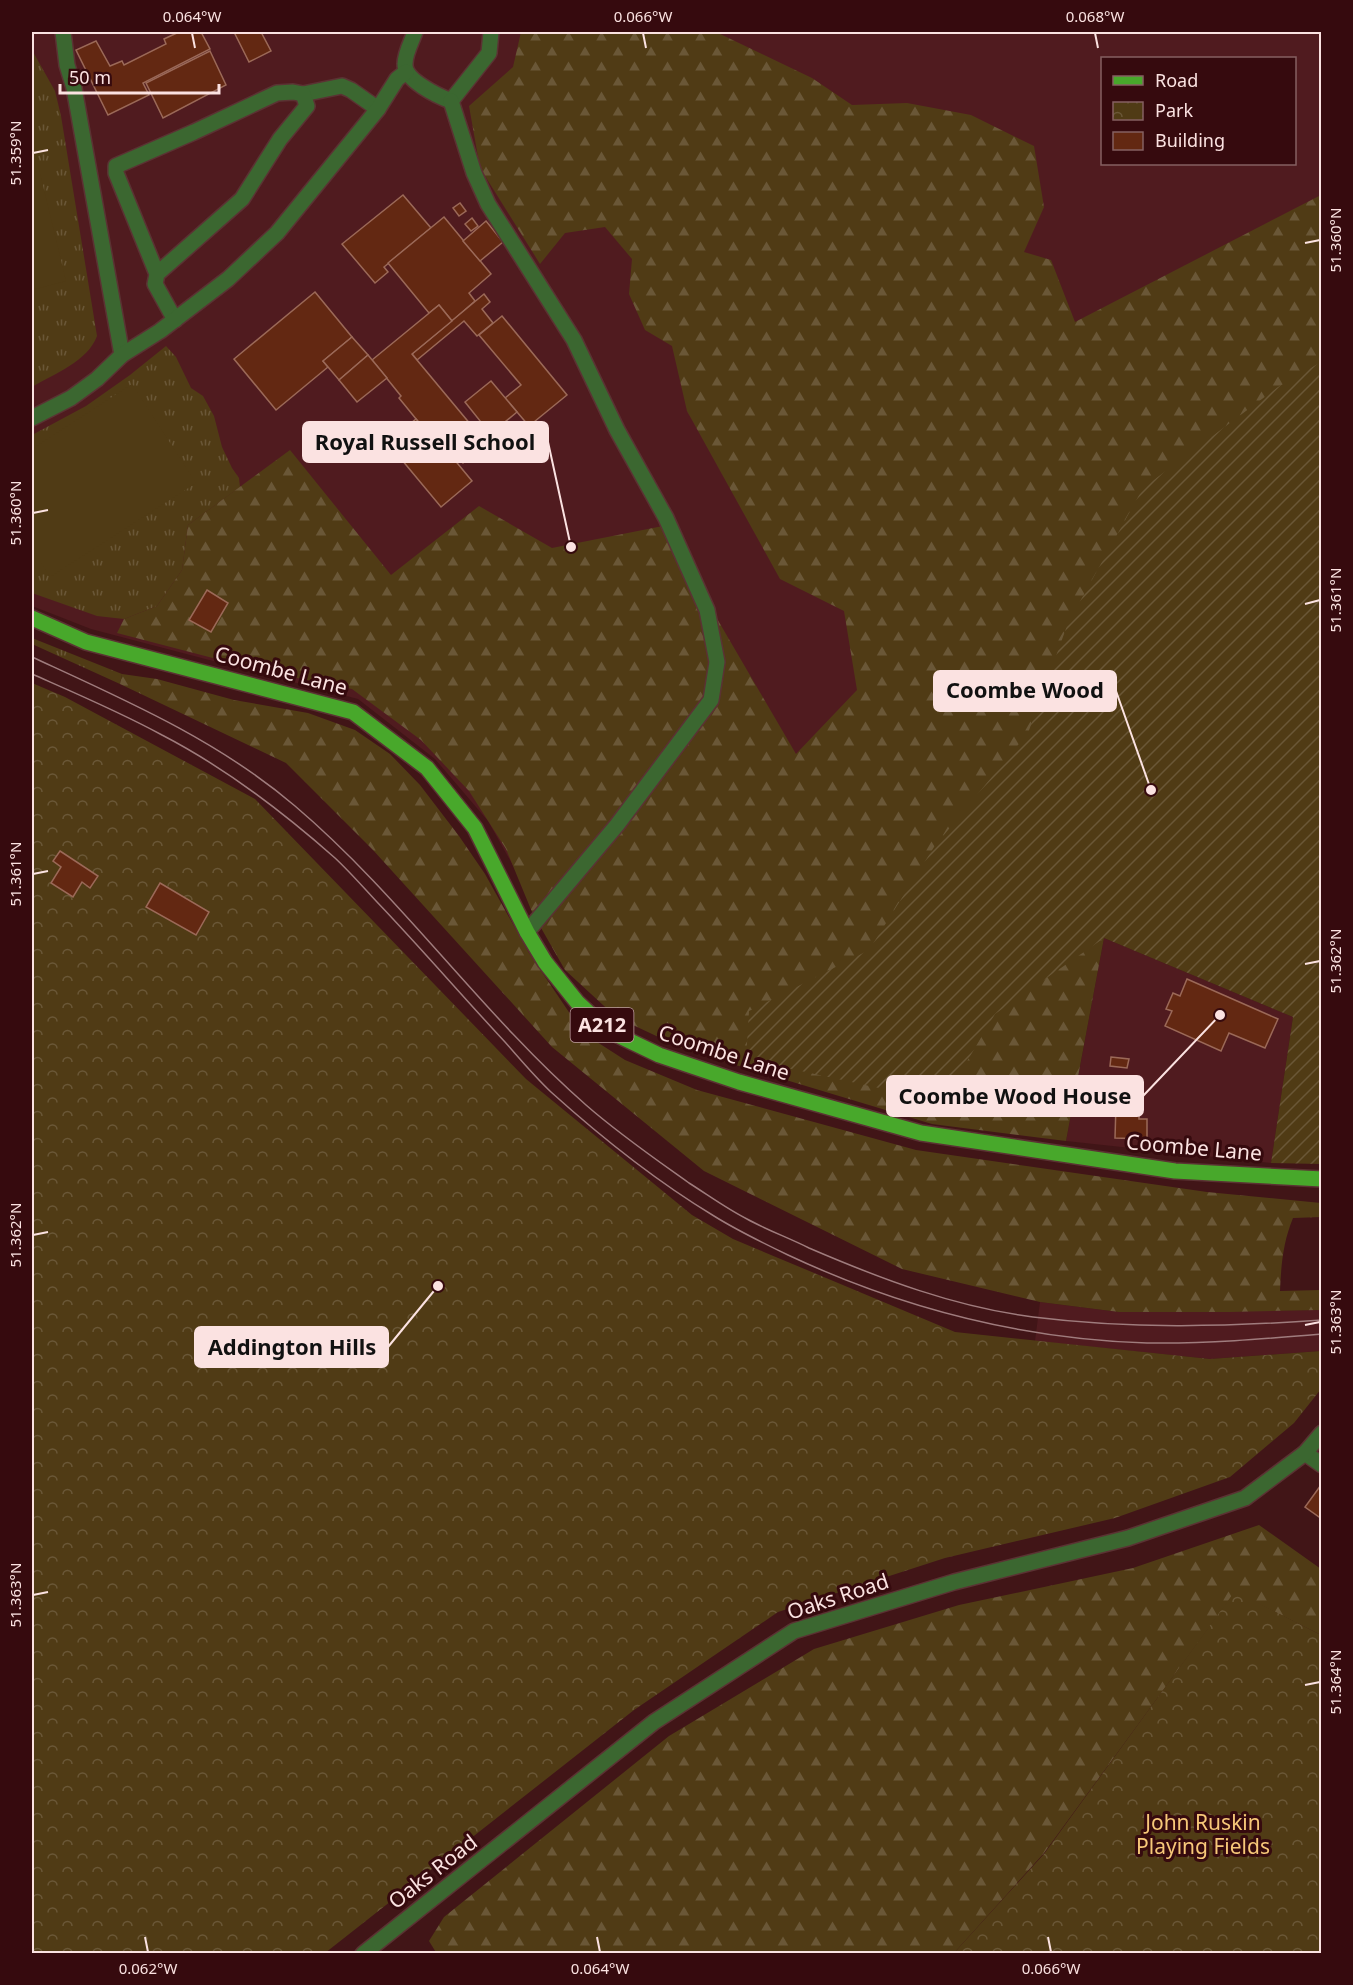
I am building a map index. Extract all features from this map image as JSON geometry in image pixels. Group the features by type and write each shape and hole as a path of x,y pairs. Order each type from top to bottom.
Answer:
{"main road":[{"name":"Coombe Lane","path":"32,618 86,642 353,712 427,768 475,828 527,932 551,971 577,1002 607,1030 659,1055 739,1082 921,1134 1175,1171 1322,1179"}],"street":[{"path":"63,32 67,65 74,88 122,355"},
{"path":"415,32 405,63 406,72 427,90 451,101 474,173 488,204 529,273 574,340 617,430 666,518 707,610 717,662 711,700 617,825 527,932"},
{"path":"451,101 489,53 491,32"},
{"path":"32,418 71,398 97,379 122,355 175,320 228,279 277,233 378,109 397,79 406,72"},
{"path":"175,320 155,284 157,274 116,173 116,166 276,93 303,94 342,86 378,109"},
{"path":"157,274 242,199 280,139 307,106 303,94"},
{"name":"Oaks Road","path":"363,1953 654,1722 794,1631 954,1582 1128,1538 1245,1498 1305,1453 1322,1433"},
{"path":"1305,1453 1322,1465"}],"shaded area":[{"path":"32,32 1321,32 1321,362 1068,623 547,926 488,821 435,759 358,699 91,629 32,606"},
{"path":"1104,938 1293,1017 1271,1163 1066,1141"},
{"path":"1040,1302 1119,1312 1321,1310 1321,1351 1210,1359 1035,1341"}],"green space":[{"path":"521,32 716,32 812,78 852,105 907,103 971,115 1034,146 1044,207 1024,252 1051,260 1075,322 1321,195 1321,837 1192,944 1104,938 1066,1141 932,1124 686,1050 616,1017 565,970 532,912 506,849 469,791 421,740 352,689 267,672 117,633 124,619 157,606 182,570 188,525 290,450 391,575 479,506 552,548 663,526 796,754 857,690 844,611 780,579 687,411 672,346 645,330 629,294 632,259 605,227 565,233 540,264 480,168 469,106 513,67"},
{"path":"32,50 55,91 61,116 97,336 93,345 78,360 32,387"},
{"path":"32,140 66,281 32,290"},
{"path":"166,346 176,357 191,388 203,396 214,416 222,447 239,478 240,487 188,525 182,570 157,606 124,619 97,616 32,593 32,435 86,406"},
{"path":"1321,362 1321,1164 1271,1163 1293,1017 1104,938 995,1014 943,1102 746,1059 749,1011 869,950 934,847 1028,733 1068,623 1143,488 1278,387"},
{"path":"132,384 196,483 50,577 32,548 32,449"},
{"path":"32,638 122,674 120,684 32,644"},
{"path":"122,674 157,679 234,700 308,713 355,730 390,754 420,785 459,836 485,874 529,953 583,1033 625,1060 697,1090 916,1150 1207,1192 1321,1203 1321,1217 1293,1218 1283,1254 1280,1291 1321,1290 1321,1310 1119,1312 1040,1302 902,1269 704,1171 552,1047 373,850 286,763 120,684"},
{"path":"32,683 65,697 255,799 526,1079 692,1215 733,1239 955,1332 1210,1359 1321,1351 1321,1389 1294,1423 1230,1477 1115,1518 945,1558 778,1612 634,1710 325,1953 32,1953"},
{"path":"1259,1525 1321,1569 1321,1635 1235,1592 1044,1853 954,1953 437,1954 429,1941 444,1917 669,1736 814,1649 959,1605 1133,1568"},
{"name":"John Ruskin Playing Fields","path":"1235,1591 1321,1635 1321,1953 954,1953 1044,1854"}],"building":[{"path":"176,32 201,32 210,49 143,83 149,95 108,115 76,50 96,41 110,66 122,61 124,65 166,44 164,39"},
{"path":"234,32 261,32 271,51 249,62"},
{"path":"210,51 226,85 163,118 146,83"},
{"path":"403,195 431,228 384,267 388,272 375,283 342,244"},
{"path":"460,203 466,211 459,216 453,208"},
{"path":"444,217 491,274 469,293 475,301 452,321 439,305 429,313 388,263"},
{"path":"472,218 478,226 471,231 465,224"},
{"path":"486,221 503,242 480,261 463,241"},
{"path":"315,292 352,337 323,361 328,367 276,410 234,359"},
{"path":"484,294 490,302 482,309 493,323 477,336 464,321 417,360 412,354"},
{"path":"439,305 452,321 412,354 476,431 446,456 435,442 440,439 426,422 421,425 372,360"},
{"path":"502,316 567,395 529,426 505,398 521,385 479,335"},
{"path":"352,337 368,355 339,380 323,361"},
{"path":"368,355 387,378 357,402 339,380"},
{"path":"491,381 517,412 483,440 473,428 481,422 465,402"},
{"path":"416,419 450,460 453,458 472,481 441,507 387,442"},
{"path":"476,431 486,443 463,463 459,458 455,461 446,456"},
{"path":"207,590 228,603 211,632 189,620"},
{"path":"60,851 98,876 90,888 82,882 73,897 51,883 61,867 53,861"},
{"path":"160,883 209,912 196,935 146,907"},
{"path":"1187,979 1278,1019 1265,1048 1229,1033 1221,1051 1165,1026 1172,1011 1166,1009 1173,993 1180,996"},
{"path":"1111,1057 1129,1059 1127,1068 1110,1066"},
{"path":"1116,1104 1139,1105 1139,1119 1147,1119 1147,1139 1115,1138"},
{"path":"1322,1486 1322,1519 1305,1507"}],"tram line":[{"path":"32,657 169,722 265,782 334,841 406,916 511,1032 586,1105 689,1183 755,1223 809,1248 891,1281 947,1299 1033,1317 1141,1325 1213,1325 1322,1320"},
{"path":"32,674 114,711 185,748 208,761 274,807 346,869 551,1092 650,1174 692,1203 751,1237 874,1291 963,1317 1054,1335 1169,1343 1322,1334"}],"place":[{"name":"Royal Russell School","path":"571,547"},
{"name":"Coombe Wood","path":"1151,790"},
{"name":"Coombe Wood House","path":"1220,1015"},
{"name":"Addington Hills","path":"438,1286"}]}
